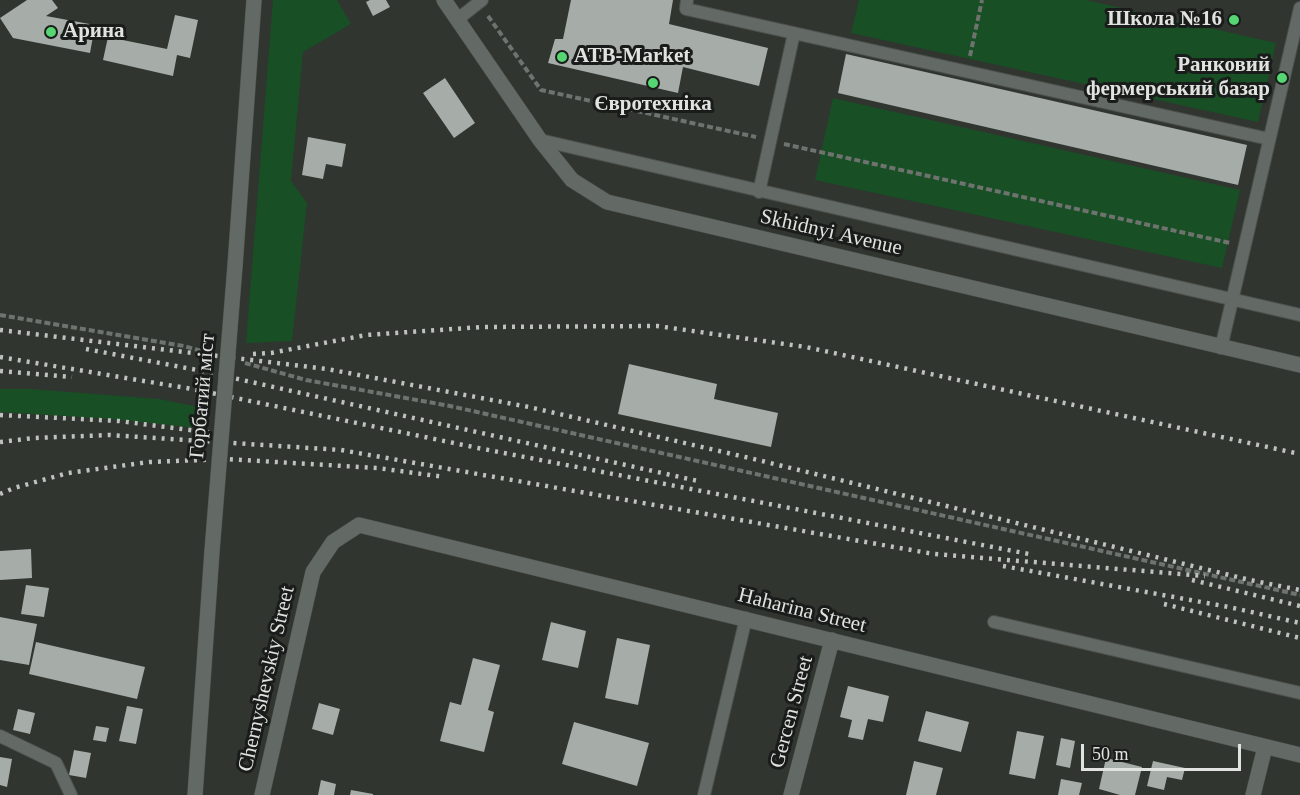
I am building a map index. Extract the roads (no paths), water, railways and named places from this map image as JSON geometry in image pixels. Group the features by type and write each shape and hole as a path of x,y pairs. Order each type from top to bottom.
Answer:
{"street":[{"name":"Горбатий міст","path":"195,795 254,0"},
{"name":"Skhidnyi Avenue","path":"444,0 540,140 572,180 607,202 1300,365"},
{"name":"Haharina Street","path":"313,572 333,542 359,525 1300,755"},
{"name":"Chernyshevskiy Street","path":"262,795 313,572"},
{"name":"Gercen Street","path":"791,795 832,640"},
{"path":"1253,795 1265,747"}],"lane":[{"path":"687,0 686,9 1269,139"},
{"path":"458,19 481,2"},
{"path":"1221,348 1300,8"},
{"path":"759,192 794,33"},
{"path":"540,140 1300,315"},
{"path":"704,795 746,618"},
{"path":"994,622 1300,693"},
{"path":"0,736 56,763 71,795"}],"railway":[{"path":"253,354 271,353 366,335 482,327 657,326 806,347 1300,454"},
{"path":"0,330 327,369 529,407 758,460 1250,580 1300,590"},
{"path":"86,349 197,370 698,481"},
{"path":"0,357 192,389 478,448 1029,554"},
{"path":"0,371 72,377"},
{"path":"0,415 119,421 213,433"},
{"path":"0,442 34,438 109,435 341,450 934,554 1205,576"},
{"path":"0,494 68,473 149,462 226,459 377,468 445,477"},
{"path":"1003,566 1229,607 1300,623"},
{"path":"1192,580 1300,606"},
{"path":"1164,604 1300,638"}],"place":[{"name":"Школа №16","path":"1234,20"},
{"name":"Арина","path":"51,32"},
{"name":"ATB-Market","path":"562,57"},
{"name":"Ранковий фермерський базар","path":"1282,78"},
{"name":"Євротехніка","path":"653,83"}]}
